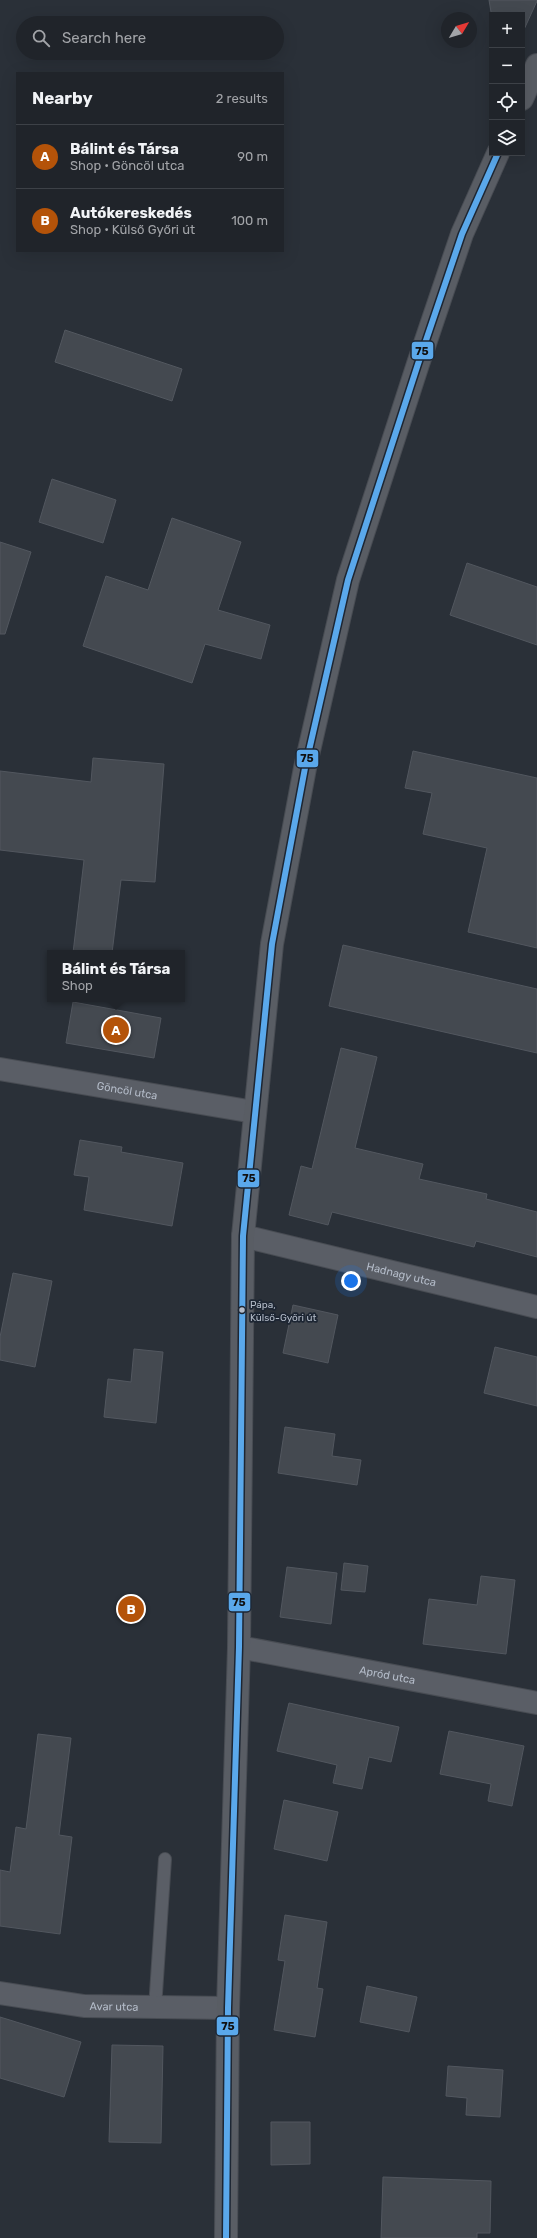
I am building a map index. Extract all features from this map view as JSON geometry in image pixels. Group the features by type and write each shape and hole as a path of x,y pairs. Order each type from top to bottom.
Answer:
{"main road":[{"path":"525,92 537,65"},
{"path":"226,2238 228,2008 238,1647 243,1236 254,1112 272,944 305,768 348,580 462,234 497,156"}],"street":[{"name":"Göncöl utca","path":"0,1069 254,1112"},
{"name":"Hadnagy utca","path":"243,1236 537,1307"},
{"name":"Apród utca","path":"238,1647 537,1703"},
{"name":"Avar utca","path":"0,1993 84,2006 228,2008"}],"lane":[{"path":"155,2008 165,1859"}],"building":[{"path":"489,0 537,0 525,27 525,12 491,12"},
{"path":"65,330 182,369 172,401 55,362"},
{"path":"52,479 116,500 103,543 39,522"},
{"path":"172,518 241,542 218,610 270,625 261,659 205,644 192,683 83,646 106,576 148,590"},
{"path":"0,542 31,552 5,634 0,634"},
{"path":"467,563 537,587 537,645 450,615"},
{"path":"413,751 537,778 537,948 468,932 487,848 423,834 432,793 405,788"},
{"path":"93,758 164,764 155,882 121,880 112,950 73,950 84,860 0,850 0,771 91,782"},
{"path":"343,945 537,989 537,1053 329,1006"},
{"path":"73,1002 161,1018 154,1058 66,1043"},
{"path":"341,1048 377,1057 355,1148 423,1164 419,1179 487,1194 486,1199 537,1212 537,1257 476,1241 474,1247 332,1212 328,1225 289,1215 301,1166 312,1169"},
{"path":"80,1140 122,1147 121,1152 183,1163 172,1226 84,1210 89,1177 74,1175"},
{"path":"13,1273 52,1281 35,1367 0,1360 0,1337"},
{"path":"293,1305 338,1315 328,1363 283,1353"},
{"path":"495,1347 537,1357 537,1406 484,1393"},
{"path":"134,1349 163,1352 156,1423 104,1417 108,1379 131,1382"},
{"path":"285,1427 335,1434 332,1456 361,1460 357,1485 278,1473"},
{"path":"344,1563 368,1566 365,1592 341,1590"},
{"path":"287,1567 337,1573 331,1624 280,1617"},
{"path":"481,1576 515,1580 506,1654 423,1644 429,1599 477,1605"},
{"path":"289,1703 399,1727 391,1762 369,1757 362,1789 333,1783 337,1765 277,1751"},
{"path":"449,1731 524,1746 512,1806 488,1801 491,1784 440,1774"},
{"path":"38,1734 71,1738 59,1835 72,1837 60,1934 0,1926 0,1870 10,1872 16,1827 26,1829"},
{"path":"284,1800 338,1812 327,1861 274,1849"},
{"path":"285,1915 327,1922 317,1988 323,1989 315,2037 274,2030 285,1961 278,1960"},
{"path":"367,1986 417,1997 409,2032 360,2022"},
{"path":"0,2017 81,2042 64,2097 0,2078"},
{"path":"112,2045 163,2046 161,2143 109,2142"},
{"path":"448,2066 503,2070 500,2117 466,2115 467,2098 446,2096"},
{"path":"271,2122 310,2122 310,2164 271,2165"},
{"path":"383,2177 491,2181 490,2233 477,2233 477,2238 381,2238"}],"transit line":[{"name":"75","path":"226,2238 228,2008 239,1647 243,1236 272,944 305,768 348,580 462,234 497,156"}],"place":[{"name":"Bálint és Társa","path":"116,1030"},
{"name":"Pápa, Külső-Győri út","path":"242,1310"},
{"name":"Autókereskedés","path":"131,1609"}]}
